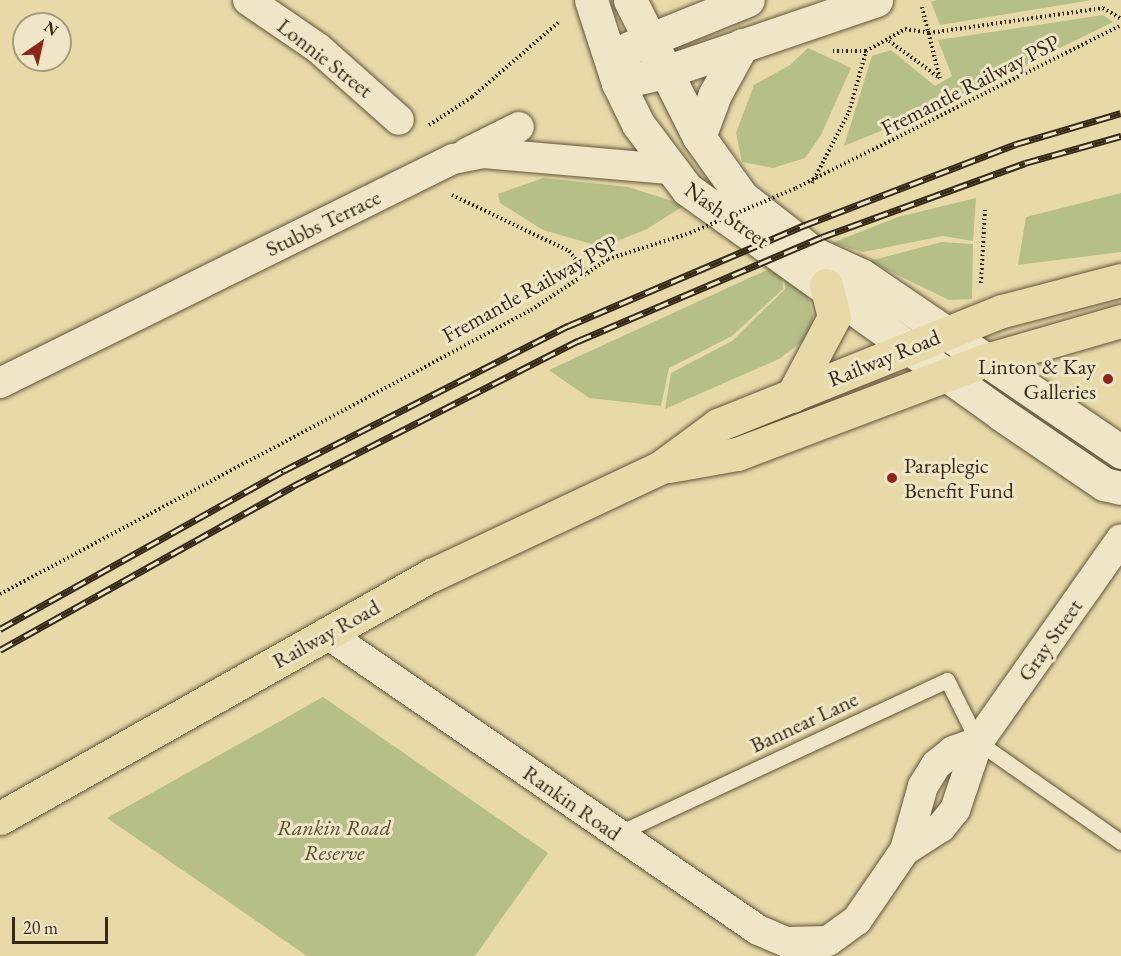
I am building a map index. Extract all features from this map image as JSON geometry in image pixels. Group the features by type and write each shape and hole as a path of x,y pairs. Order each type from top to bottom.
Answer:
{"main road":[{"name":"Nash Street","path":"591,0 614,71 668,169 687,189 1104,484 1121,488"},
{"name":"Nash Street","path":"630,0 699,137 724,177 764,217 815,254 861,275 1121,452"},
{"path":"614,71 665,72 876,0"},
{"path":"614,71 648,36 744,1"},
{"path":"699,137 742,45"},
{"name":"Railway Road","path":"0,818 326,633 537,523 661,467 718,425 1002,311 1121,280"},
{"path":"792,396 834,317 825,285"},
{"name":"Railway Road","path":"661,467 737,454 986,360 1121,321"}],"street":[{"name":"Lonnie Street","path":"248,0 318,48 413,124"},
{"path":"453,159 519,127"},
{"name":"Stubbs Terrace","path":"0,383 453,159 484,153 668,169"},
{"name":"Gray Street","path":"978,742 1121,539"},
{"name":"Rankin Road","path":"326,633 758,930 786,942 828,941 857,920 905,850 923,786 936,765 953,751 978,742"}],"lane":[{"name":"Bannear Lane","path":"617,834 946,680 978,742"},
{"path":"978,742 1121,842"}],"path":[{"path":"889,41 940,79 922,7"},
{"path":"829,45 849,54 866,51 889,41 905,29 928,33 1103,8 1121,19"},
{"path":"413,124 472,97 560,21"},
{"name":"Fremantle Railway PSP","path":"0,594 531,310 586,273 621,254 690,233 812,183 1121,25"},
{"path":"812,183 849,112 866,51"},
{"path":"424,174 466,205 569,251 586,273"},
{"path":"981,293 985,208"}],"green space":[{"path":"937,0 1092,0 940,25 931,2"},
{"path":"1103,15 1113,22 937,108 844,146 872,56 891,50 935,86 952,76 938,40"},
{"path":"808,48 851,68 821,135 805,158 773,168 742,162 736,133 754,85 790,65"},
{"path":"543,178 628,187 685,205 647,229 602,247 543,230 500,203 498,194"},
{"path":"1121,193 1121,252 1018,265 1026,217"},
{"path":"976,198 973,241 943,236 863,252 832,243 898,217"},
{"path":"942,242 973,244 972,299 949,300 869,261"},
{"path":"782,263 783,289 732,336 669,368 661,406 589,398 549,370"},
{"path":"784,269 803,285 810,304 814,321 804,340 779,359 665,409 671,373 732,341 785,289"},
{"name":"Rankin Road Reserve","path":"323,697 548,853 475,956 307,956 107,818"}],"railway":[{"path":"0,629 283,471 568,326 805,225 1016,144 1121,113"},
{"path":"0,650 293,486 578,341 822,237 1025,163 1121,136"}],"place":[{"name":"Linton & Kay Galleries","path":"1108,379"},
{"name":"Paraplegic Benefit Fund","path":"892,478"}]}
